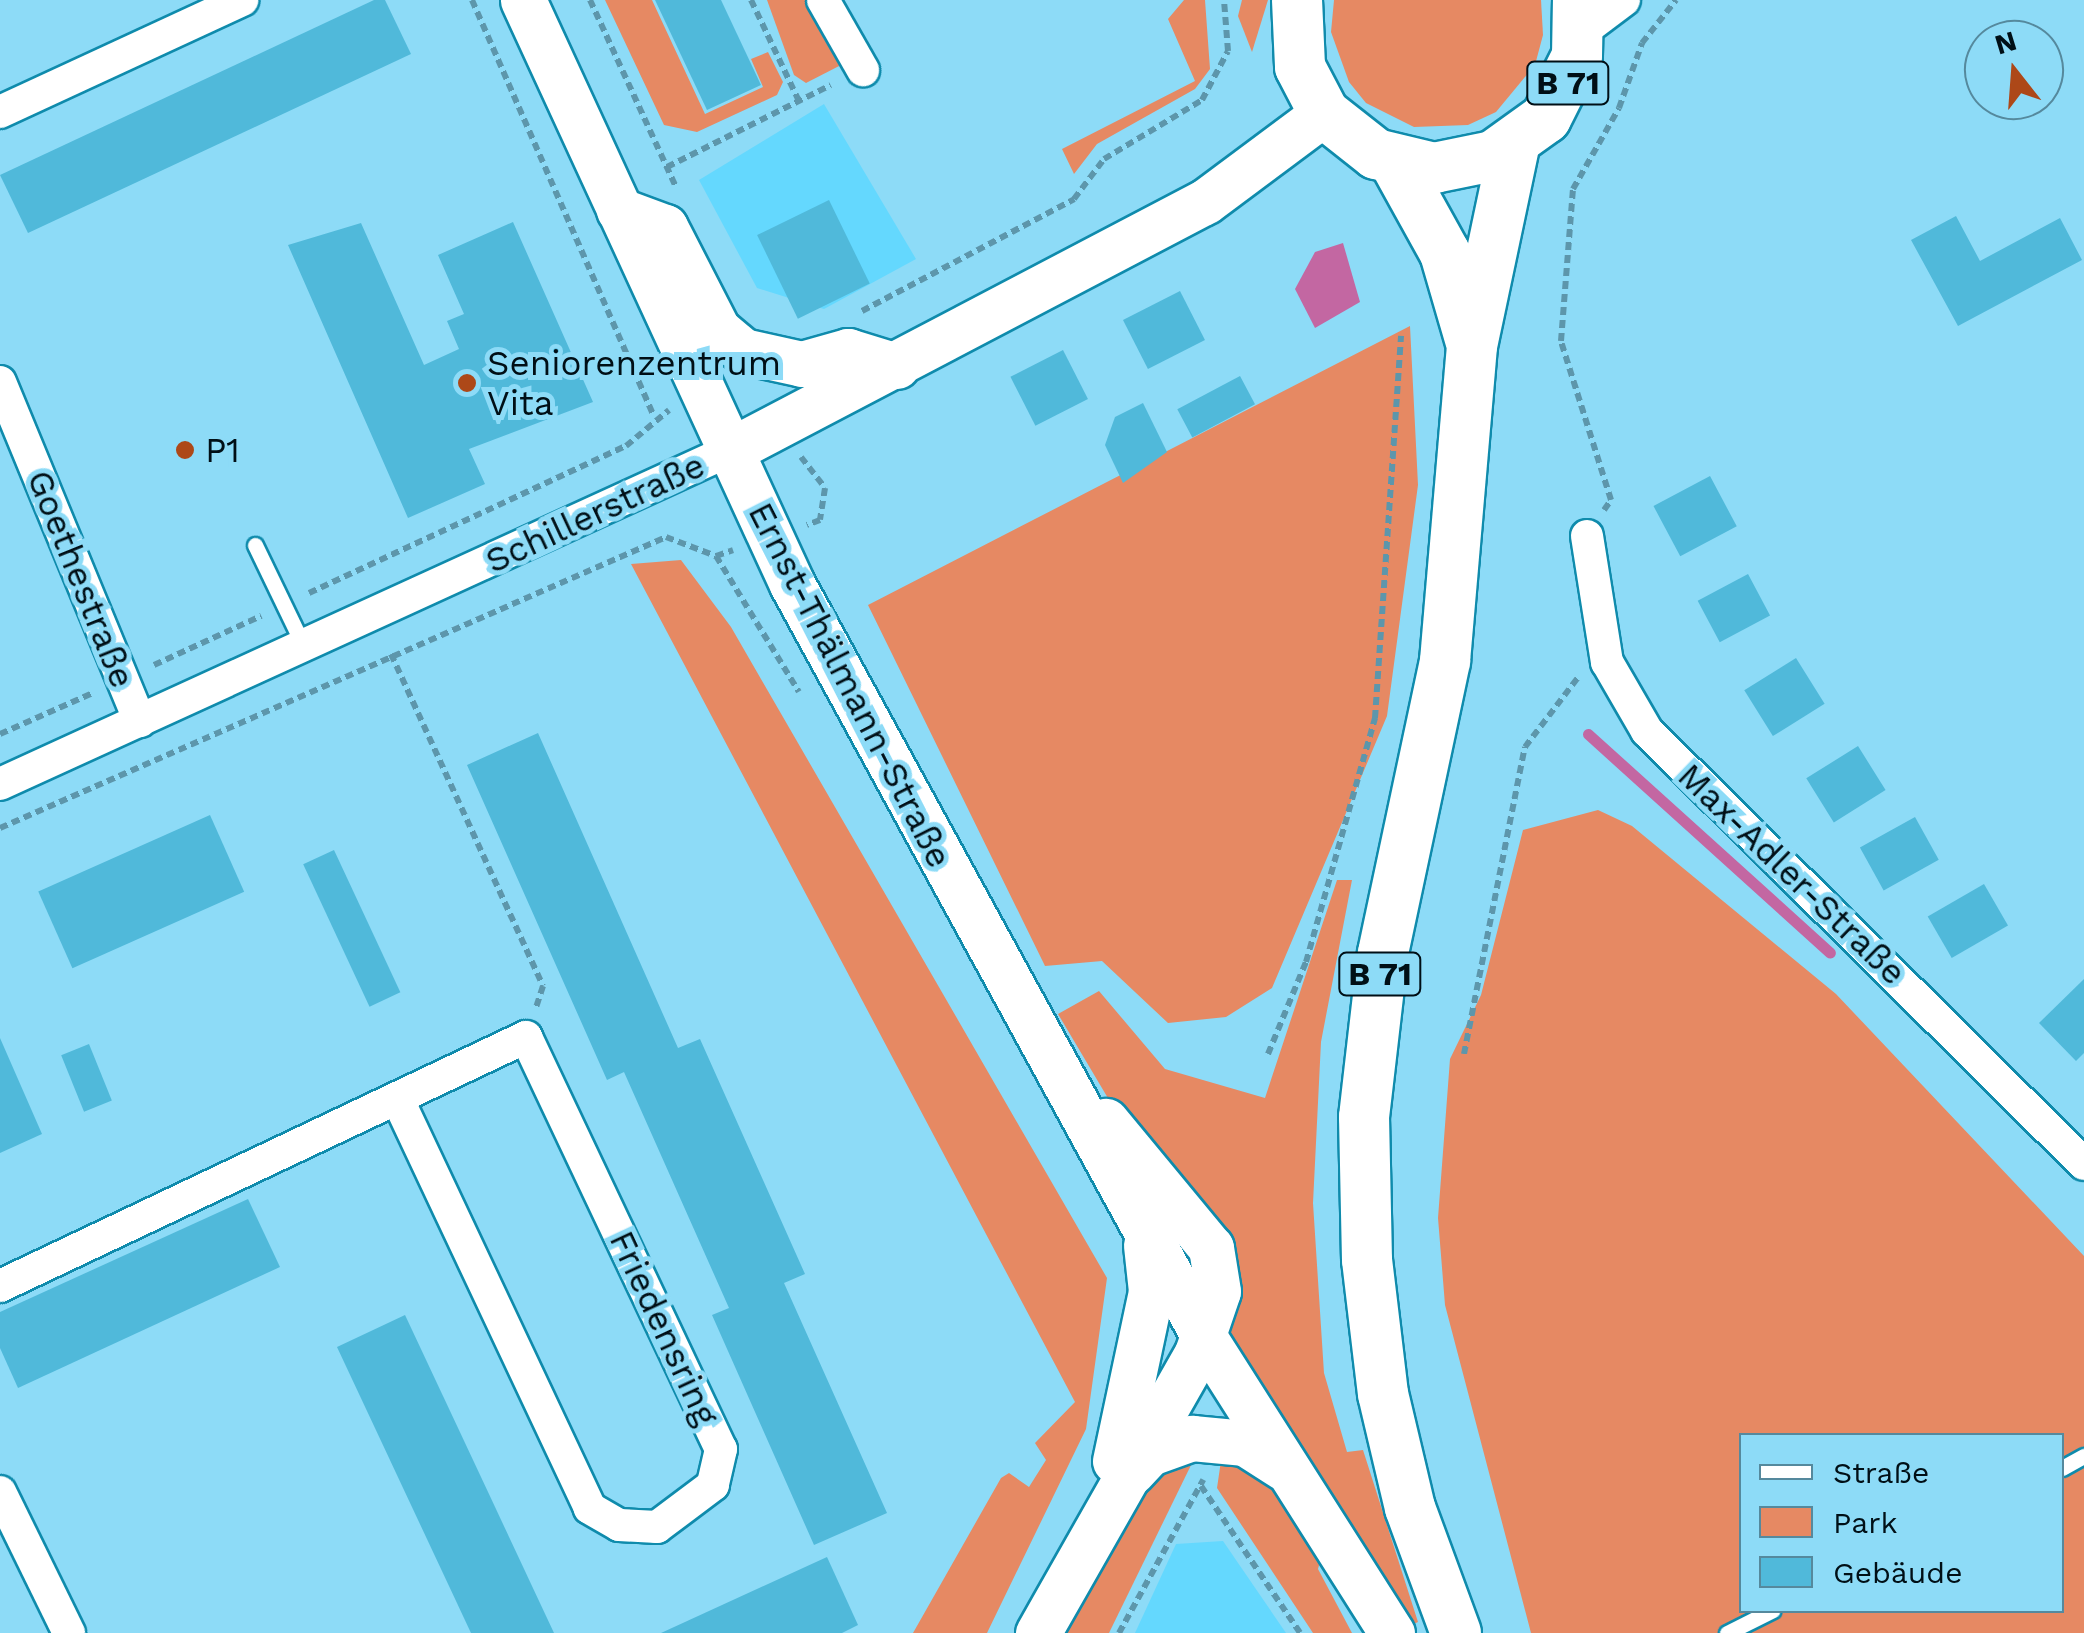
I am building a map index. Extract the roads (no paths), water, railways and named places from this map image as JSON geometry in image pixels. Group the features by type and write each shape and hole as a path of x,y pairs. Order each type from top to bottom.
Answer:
{"main road":[{"name":"Ernst-Thälmann-Straße","path":"522,0 792,584 1072,1088 1200,1345 1392,1633"},
{"name":"B 71","path":"1297,0 1300,66 1324,113 1394,161 1445,253 1472,346"},
{"name":"B 71","path":"1394,161 1454,167 1514,146 1560,99 1579,16"},
{"name":"Schillerstraße","path":"731,450 1206,202 1324,113"},
{"name":"B 71","path":"1456,1633 1410,1508 1383,1394 1364,1135 1376,998 1464,526 1472,346 1514,146"},
{"path":"619,210 665,227 718,330 742,351 802,364 848,351 897,366"},
{"name":"Ernst-Thälmann-Straße","path":"1072,1088 1211,1248 1218,1291 1200,1345"},
{"path":"1104,1502 1151,1291 1144,1227"},
{"path":"1038,1633 1104,1502 1200,1345"},
{"path":"1104,1502 1150,1453 1176,1441 1245,1443 1285,1470"}],"street":[{"path":"0,112 242,0"},
{"path":"824,0 863,70"},
{"path":"1579,16 1624,0"},
{"name":"Goethestraße","path":"0,382 140,721"},
{"name":"Schillerstraße","path":"0,784 731,450"},
{"name":"Max-Adler-Straße","path":"1588,536 1607,662 1618,695 1694,785 2084,1164"},
{"name":"Friedensring","path":"526,1037 721,1448 713,1485 657,1527 619,1525 590,1508 397,1098 526,1037"},
{"path":"0,1286 397,1098"},
{"path":"0,1492 69,1633"}],"lane":[{"path":"255,544 304,647"},
{"path":"1727,1633 1766,1613"}],"waterway":[{"path":"1588,734 1830,953"}],"place":[{"name":"Seniorenzentrum Vita","path":"467,383"},
{"name":"P1","path":"185,450"}]}
